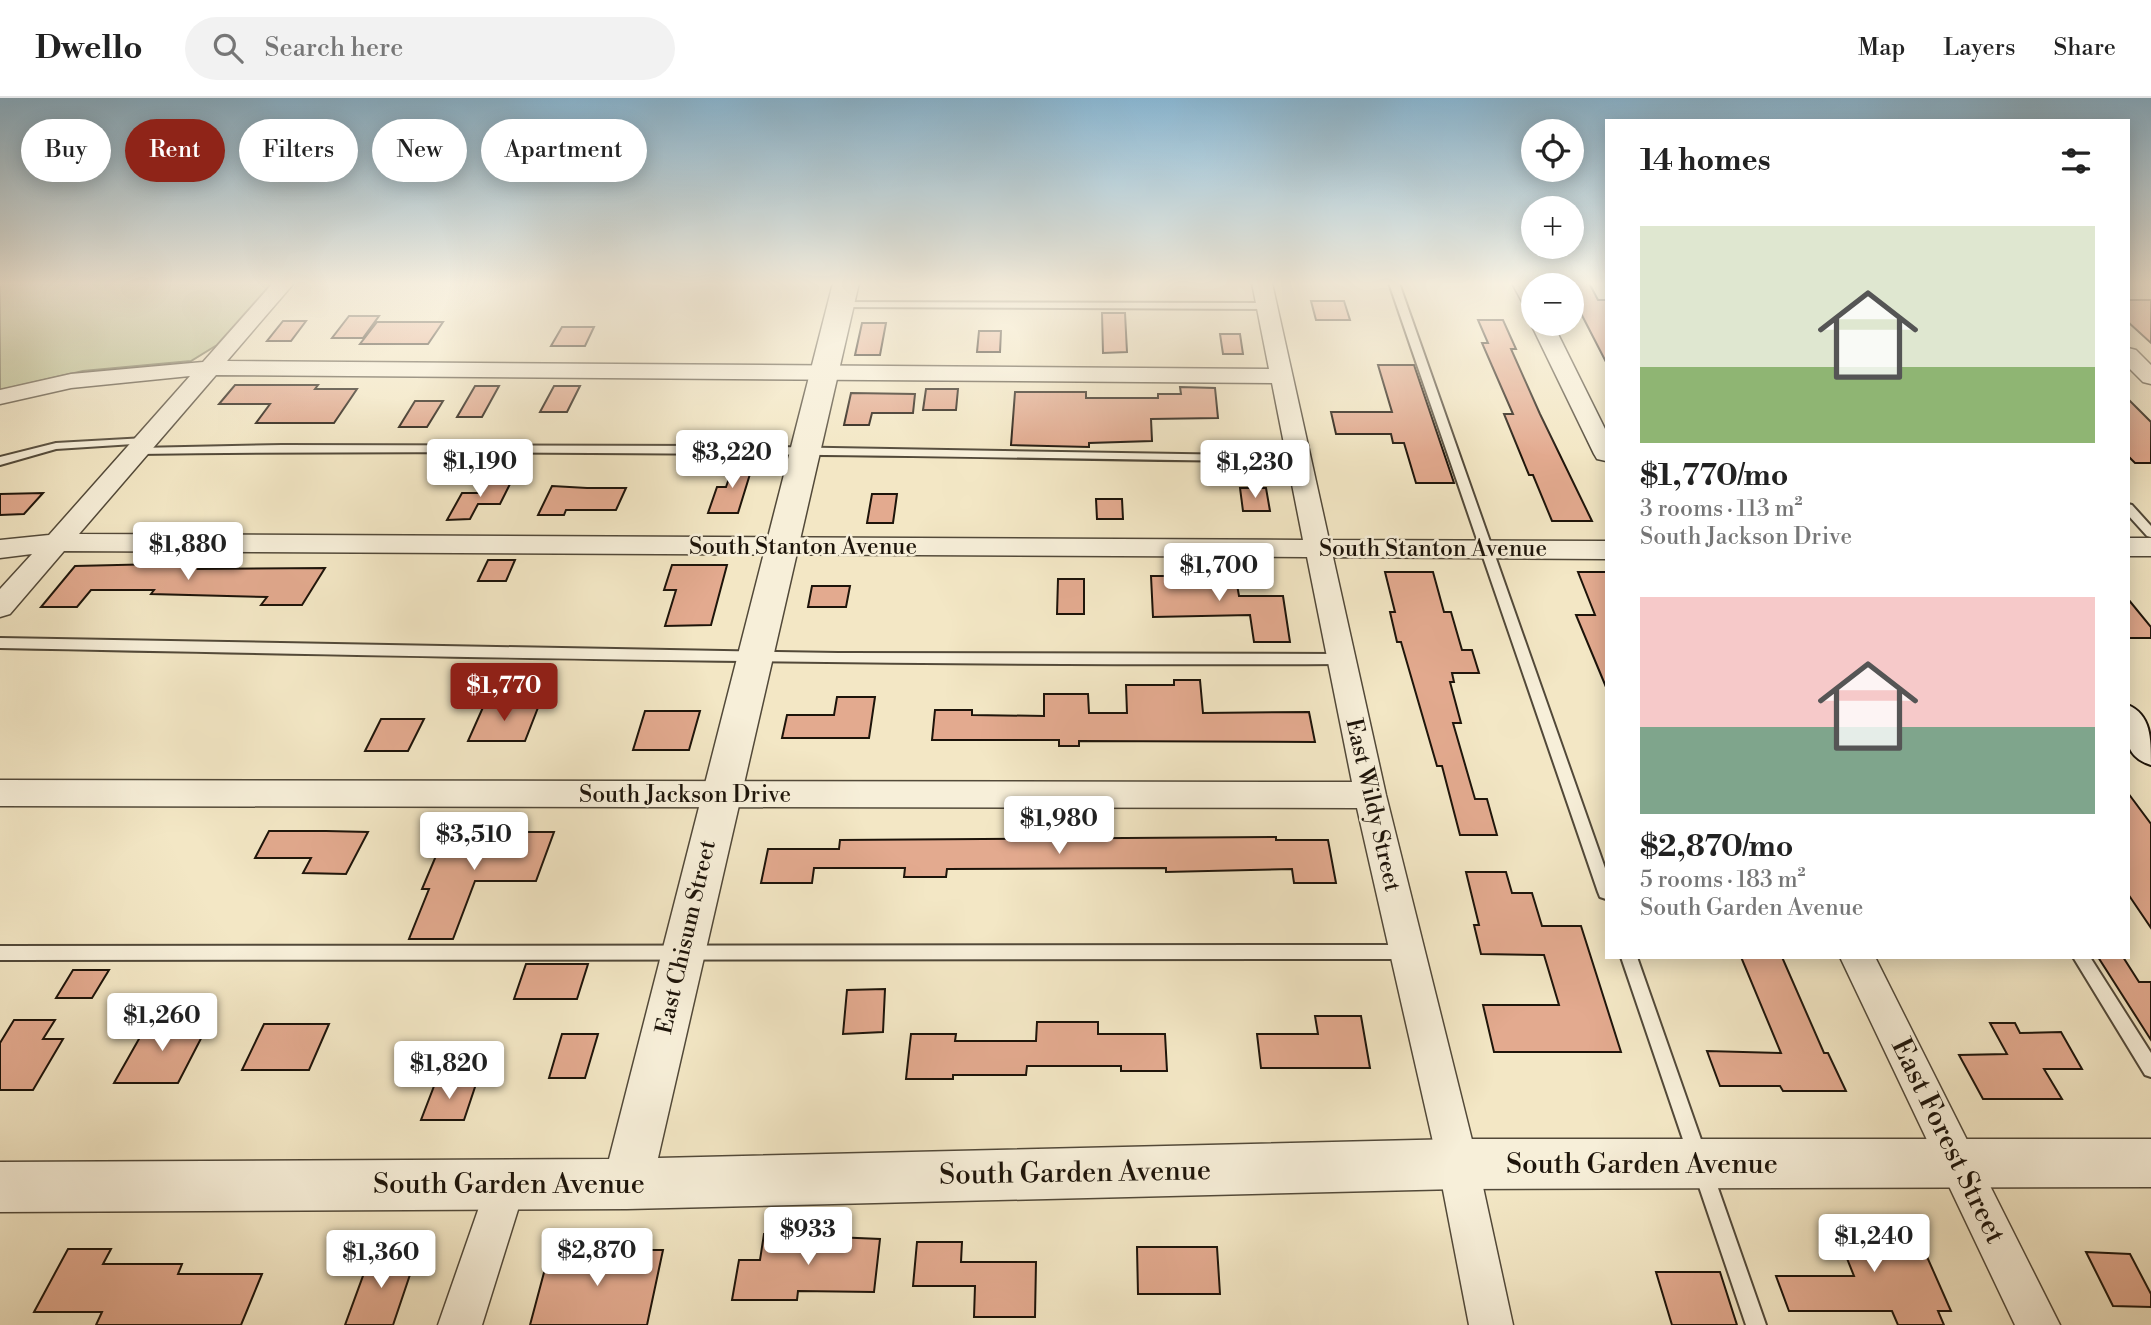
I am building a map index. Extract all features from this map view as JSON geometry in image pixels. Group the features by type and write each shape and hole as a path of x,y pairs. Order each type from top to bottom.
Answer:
{"main road":[{"path":"2130,723 2151,750"}],"street":[{"path":"0,607 233,340"},
{"name":"East Chisum Street","path":"627,1184 719,796 832,340"},
{"name":"East Wildy Street","path":"1275,340 1370,795 1458,1164 1491,1325"},
{"path":"1550,340 1605,452"},
{"path":"2130,357 2151,377"},
{"path":"0,397 71,381 208,368 807,370 824,373 1283,376"},
{"name":"South Stanton Avenue","path":"0,549 59,542 1605,550"},
{"path":"2130,547 2151,547"},
{"name":"South Jackson Drive","path":"0,793 1370,795"},
{"name":"East Forest Street","path":"1858,959 2038,1325"},
{"name":"South Garden Avenue","path":"0,1187 627,1184 1458,1164 2151,1164"},
{"path":"460,1325 506,1184"}],"lane":[{"path":"1414,340 1605,889"},
{"path":"0,461 56,446 1299,459"},
{"path":"2130,510 2151,533"},
{"path":"0,643 753,658 1077,661 1341,659"},
{"path":"0,953 1408,952"},
{"path":"1630,959 1756,1325"},
{"path":"2082,959 2151,1069"}],"green space":[{"path":"0,340 221,340 191,361 83,371 0,390"}],"building":[{"path":"363,340 431,340 428,344 360,344"},
{"path":"554,340 588,340 585,346 551,346"},
{"path":"858,340 883,340 880,355 855,355"},
{"path":"978,340 1001,340 1000,352 977,352"},
{"path":"1103,340 1126,340 1127,352 1103,353"},
{"path":"1221,340 1241,340 1243,354 1223,354"},
{"path":"1487,340 1512,340 1516,349 1511,349 1592,521 1552,521 1533,475 1529,475 1504,414 1513,414 1482,343 1488,343"},
{"path":"1595,340 1605,340 1605,360"},
{"path":"1378,365 1414,365 1454,483 1416,483 1404,443 1393,443 1391,434 1336,434 1331,412 1392,412"},
{"path":"235,385 318,385 315,389 357,389 334,423 256,423 270,404 219,404"},
{"path":"475,386 499,386 482,417 457,417"},
{"path":"554,386 580,386 567,412 540,412"},
{"path":"1180,387 1215,388 1218,418 1151,419 1152,441 1089,443 1089,447 1011,445 1015,392 1086,392 1086,398 1158,398 1158,394 1181,394"},
{"path":"926,389 958,389 956,410 923,410"},
{"path":"851,393 915,394 913,413 872,413 869,425 844,425"},
{"path":"415,401 443,401 427,427 399,427"},
{"path":"2130,401 2151,422 2151,463 2135,463 2130,458"},
{"path":"735,461 754,461 738,513 708,513 717,487 726,487"},
{"path":"489,480 512,480 500,504 478,504 470,519 447,520 462,493 482,493"},
{"path":"552,486 626,488 616,510 566,510 564,515 538,515"},
{"path":"1240,488 1266,488 1270,511 1243,511"},
{"path":"43,493 24,514 0,515 0,494"},
{"path":"872,494 897,494 893,523 867,523"},
{"path":"1096,499 1122,499 1123,519 1097,519"},
{"path":"488,560 515,560 506,581 478,581"},
{"path":"202,563 198,569 325,568 302,605 261,605 267,597 151,594 154,590 91,590 77,607 41,607 75,566"},
{"path":"672,565 727,565 711,625 665,626 676,590 664,590"},
{"path":"1385,572 1433,572 1444,612 1451,612 1462,650 1472,650 1479,673 1452,673 1454,682 1450,682 1461,723 1453,723 1475,799 1487,799 1497,835 1460,835 1442,766 1437,766 1401,642 1397,642 1390,612 1395,612"},
{"path":"1578,572 1605,572 1605,685 1576,615 1595,615"},
{"path":"1202,573 1235,573 1239,596 1283,596 1290,642 1254,642 1250,615 1153,617 1151,576 1203,576"},
{"path":"1058,579 1084,579 1084,614 1057,614"},
{"path":"812,586 850,586 846,607 808,607"},
{"path":"2130,601 2151,627 2151,638 2130,638"},
{"path":"1174,680 1200,680 1203,713 1309,712 1315,742 1079,741 1079,746 1059,746 1059,740 932,740 935,710 972,710 972,715 1044,716 1044,694 1088,694 1089,713 1127,713 1126,685 1174,685"},
{"path":"837,697 875,697 869,738 782,738 787,715 834,715"},
{"path":"484,705 539,705 525,741 468,741"},
{"path":"645,711 700,711 689,750 633,750"},
{"path":"381,719 424,719 408,751 365,751"},
{"path":"2130,796 2151,824 2151,928 2130,897"},
{"path":"449,825 488,825 485,832 554,832 536,881 475,881 453,939 409,939 429,889 422,889"},
{"path":"269,831 368,832 346,874 303,873 311,858 255,858"},
{"path":"1276,837 1276,840 1328,840 1336,883 1294,883 1292,869 1166,872 1166,868 947,869 946,877 904,877 905,868 814,868 812,883 761,883 768,849 839,849 840,840"},
{"path":"1466,872 1506,872 1512,893 1532,893 1542,926 1581,926 1621,1052 1494,1052 1483,1005 1559,1005 1544,955 1481,954 1474,925 1479,925"},
{"path":"1742,959 1783,959 1824,1053 1828,1053 1846,1091 1783,1091 1780,1086 1720,1086 1707,1051 1781,1053"},
{"path":"2099,959 2124,959 2139,982 2151,982 2151,1040"},
{"path":"526,964 588,964 577,999 514,999"},
{"path":"73,970 109,970 92,998 56,998"},
{"path":"885,989 883,1032 843,1034 847,990"},
{"path":"1315,1016 1361,1016 1370,1068 1261,1068 1257,1034 1318,1034"},
{"path":"14,1020 55,1020 43,1039 63,1039 33,1090 0,1090 0,1043"},
{"path":"1037,1022 1098,1022 1098,1034 1165,1034 1167,1071 1121,1071 1121,1066 1027,1066 1026,1075 953,1075 953,1079 906,1079 911,1034 956,1034 955,1041 1036,1041"},
{"path":"148,1023 209,1023 178,1083 114,1083"},
{"path":"1990,1023 2015,1023 2020,1033 2061,1032 2082,1069 2044,1069 2062,1099 1983,1099 1959,1055 2007,1054"},
{"path":"264,1024 329,1024 309,1070 242,1070"},
{"path":"562,1034 598,1034 585,1078 549,1078"},
{"path":"436,1081 477,1081 464,1120 421,1120"},
{"path":"1830,1216 1909,1216 1951,1311 1938,1311 1944,1325 1898,1325 1892,1311 1789,1311 1776,1276 1854,1276"},
{"path":"764,1234 880,1239 874,1292 798,1291 797,1300 732,1300 739,1260 760,1260"},
{"path":"917,1242 962,1242 961,1262 1036,1262 1035,1317 974,1317 975,1286 913,1286"},
{"path":"1137,1247 1217,1247 1220,1294 1138,1294"},
{"path":"68,1249 111,1249 103,1264 182,1264 178,1274 262,1274 241,1325 96,1325 102,1312 34,1312"},
{"path":"550,1250 663,1250 647,1325 530,1325"},
{"path":"2086,1252 2130,1254 2151,1294 2151,1307 2113,1306"},
{"path":"371,1254 417,1254 393,1325 345,1325"},
{"path":"1656,1272 1720,1272 1737,1325 1672,1325"}]}
